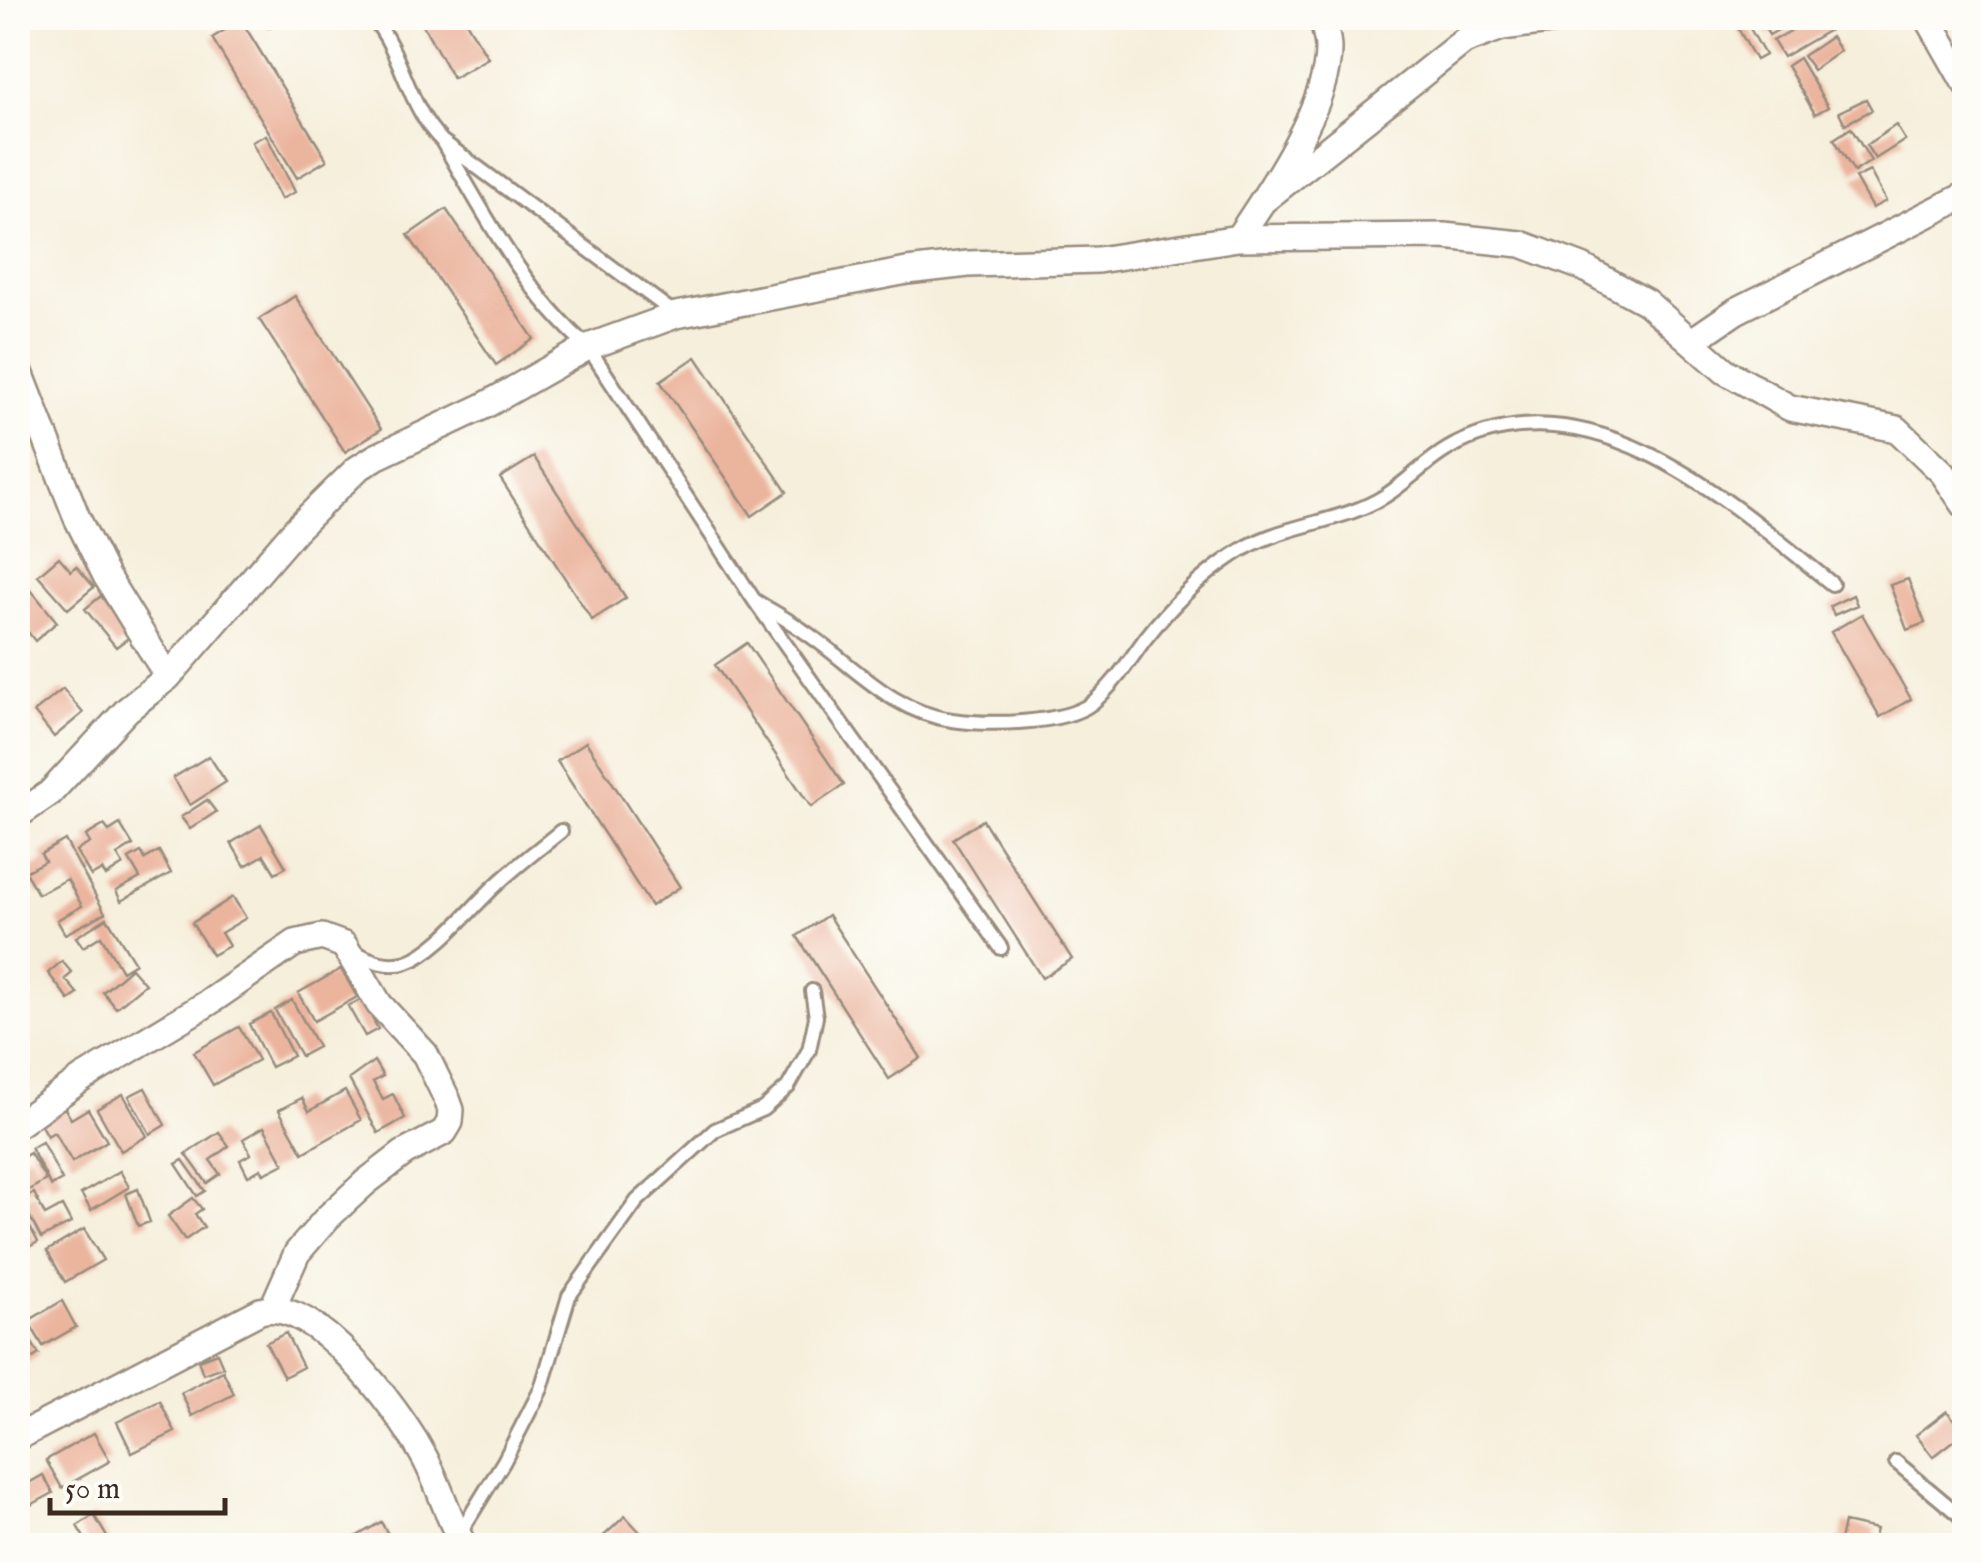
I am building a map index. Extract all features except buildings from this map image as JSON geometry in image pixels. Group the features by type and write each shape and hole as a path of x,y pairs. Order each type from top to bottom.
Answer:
{"street":[{"path":"1238,238 1308,122 1324,74 1328,47 1322,18"},
{"path":"1264,200 1464,41 1502,27 1573,18"},
{"path":"1928,18 1964,81"},
{"path":"1692,341 1736,311 1964,196"},
{"path":"18,815 50,793 128,710 168,677 296,529 357,469 376,456 484,406 588,347 676,315 908,271 968,264 1098,260 1238,238 1444,236 1521,244 1582,267 1646,302 1725,371 1790,408 1865,420 1897,430 1943,473 1964,504"},
{"path":"18,367 43,439 106,576 168,677"},
{"path":"18,445 43,439"},
{"path":"18,1124 83,1078 208,1004 294,943 322,937 344,946 380,1004 425,1054 447,1099 450,1122 444,1132 404,1154 366,1182 327,1218 296,1253 273,1307"},
{"path":"18,1437 244,1319 273,1307 288,1310 331,1338 386,1399 422,1452 461,1543"}],"lane":[{"path":"373,18 394,49 420,116 442,141 540,298 563,326 588,347 754,600 1001,948"},
{"path":"442,141 676,315"},
{"path":"754,600 807,633 887,696 916,711 949,720 986,723 1052,718 1089,706 1180,600 1231,556 1265,535 1384,497 1460,443 1510,429 1566,427 1632,444 1732,504 1832,584"},
{"path":"344,946 374,962 410,961 561,831"},
{"path":"461,1543 541,1389 569,1296 637,1201 715,1130 762,1109 788,1088 809,1050 816,1016 812,990"},
{"path":"1896,1462 1964,1519"}]}
